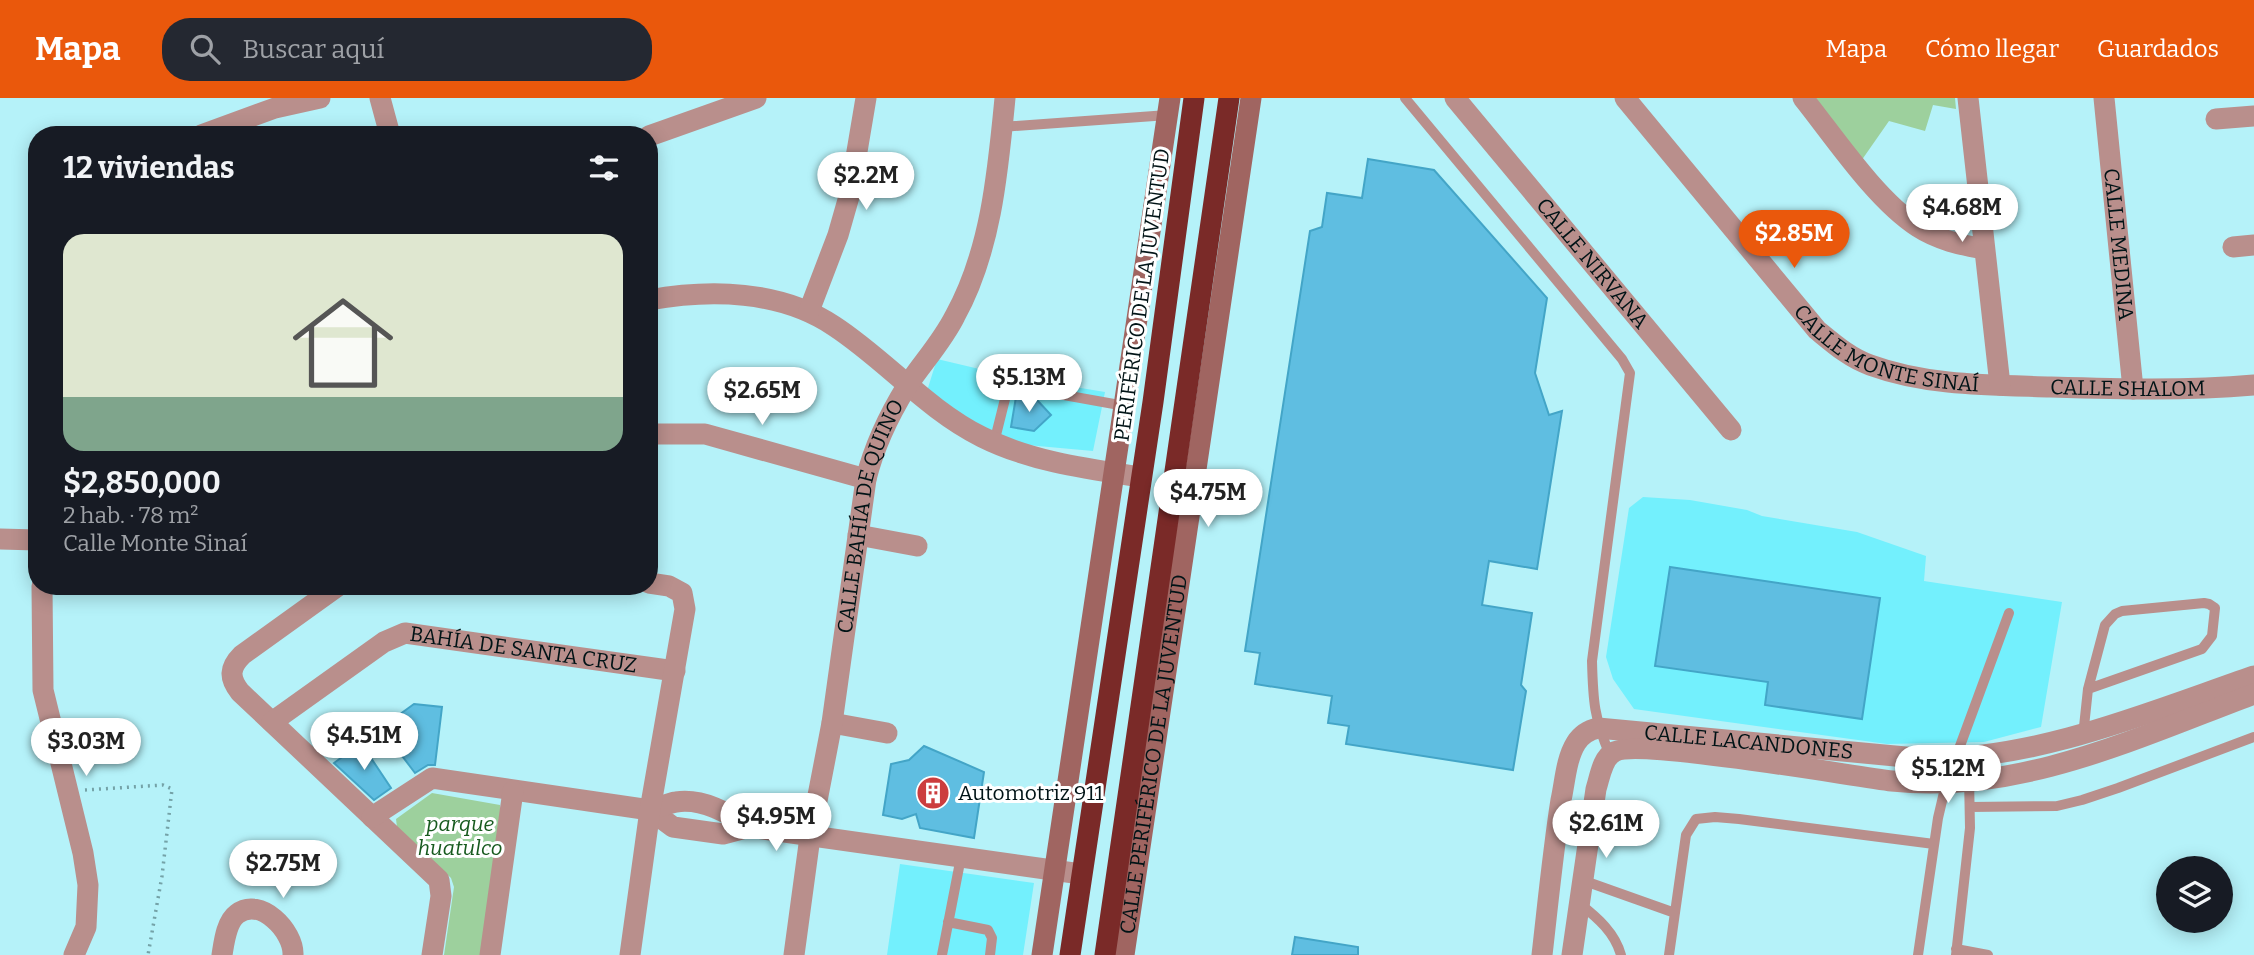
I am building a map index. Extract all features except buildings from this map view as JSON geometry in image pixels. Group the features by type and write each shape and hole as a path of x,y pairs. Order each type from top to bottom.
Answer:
{"highway":[{"name":"PERIFÉRICO DE LA JUVENTUD","path":"1070,955 1194,98"},
{"path":"1105,955 1229,98"}],"main road":[{"name":"CALLE PERIFÉRICO DE LA JUVENTUD","path":"1124,955 1251,98"},
{"path":"1042,955 1169,106"}],"street":[{"path":"226,126 275,108 320,98"},
{"path":"380,98 388,126"},
{"path":"658,133 756,98"},
{"path":"809,311 838,235 850,193 866,98"},
{"name":"CALLE BAHÍA DE QUINO","path":"794,955 810,837 832,723 866,479 873,450 907,387 939,345 974,276 999,158 1005,98"},
{"name":"CALLE NIRVANA","path":"1455,98 1731,430"},
{"name":"CALLE MONTE SINAÍ","path":"1625,98 1817,330 1842,351 1868,365 1900,374 1942,381 2000,385"},
{"path":"1802,98 1891,207 1919,228 1938,237 1956,244 1984,249"},
{"path":"1968,98 2000,385"},
{"name":"CALLE MEDINA","path":"2104,98 2133,389"},
{"path":"2216,119 2254,116"},
{"path":"658,298 687,293 724,293 763,298 809,311 843,332 907,387 950,418 995,443 1085,469 1141,477"},
{"name":"CALLE SHALOM","path":"2000,385 2133,389 2254,385"},
{"path":"658,434 705,434 866,479"},
{"path":"858,535 917,546"},
{"path":"0,539 28,540"},
{"path":"630,955 650,810 685,610 682,593 677,589 658,585"},
{"path":"42,595 43,690 83,853 88,885 86,927 74,955"},
{"path":"326,595 234,662 231,670 234,685 439,880 441,896 432,955"},
{"name":"BAHÍA DE SANTA CRUZ","path":"272,722 384,642 405,633 675,671"},
{"name":"CALLE LACANDONES","path":"1610,755 1616,751 1636,749 1697,754 1894,781 1946,784 1969,782 2028,772 2254,676"},
{"name":"CALLE LACANDONES","path":"1598,727 1896,756 1962,758 2084,746 2254,694"},
{"path":"832,723 887,733"},
{"path":"1542,955 1556,829 1572,752 1577,741 1598,727"},
{"path":"1572,955 1597,789 1603,767 1610,755"},
{"path":"372,817 432,778 650,810 678,802 709,805 724,810 749,827 1081,874"},
{"path":"490,955 513,791"},
{"path":"222,955 232,919 237,913 254,910 269,915 285,929 293,955"},
{"path":"1545,929 1575,933"}],"lane":[{"path":"1405,98 1622,359 1630,373 1592,661 1593,701 1598,727 1610,755"},
{"path":"1002,127 1169,106"},
{"path":"995,443 1008,387 1060,393 1125,406"},
{"path":"2084,746 2088,689 2105,625 2115,614 2122,611 2204,603 2215,608 2212,635 2202,649 2088,689"},
{"path":"1918,955 1934,844 1946,784 1962,758 2009,613"},
{"path":"1970,807 2057,806 2082,800 2254,737"},
{"path":"1962,758 1969,782 1970,807 1956,952 1988,955"},
{"path":"1669,955 1686,835 1692,823 1702,817 1739,819 1934,844"},
{"path":"942,955 961,857"},
{"path":"1582,880 1675,913"},
{"path":"1580,904 1612,935 1621,955"},
{"path":"948,922 988,930 992,938 990,955"}],"path":[{"path":"68,791 163,785 172,789 164,862 148,955"}],"shaded area":[{"path":"937,359 1009,376 1105,392 1093,451 1016,444 970,422 927,391"},
{"path":"1643,497 1690,500 1747,510 1762,516 1857,532 1926,556 1924,581 2062,602 2041,727 1984,742 1887,744 1634,709 1613,679 1606,657 1629,508"},
{"path":"900,864 1034,883 1023,955 887,955"}],"green space":[{"path":"1806,98 1955,98 1956,109 1933,105 1925,131 1889,121 1859,164"},
{"name":"parque huatulco","path":"432,793 500,805 481,955 444,955 454,887 451,878 397,827 396,819"}],"place":[{"name":"Automotriz 911","path":"933,793"}]}
